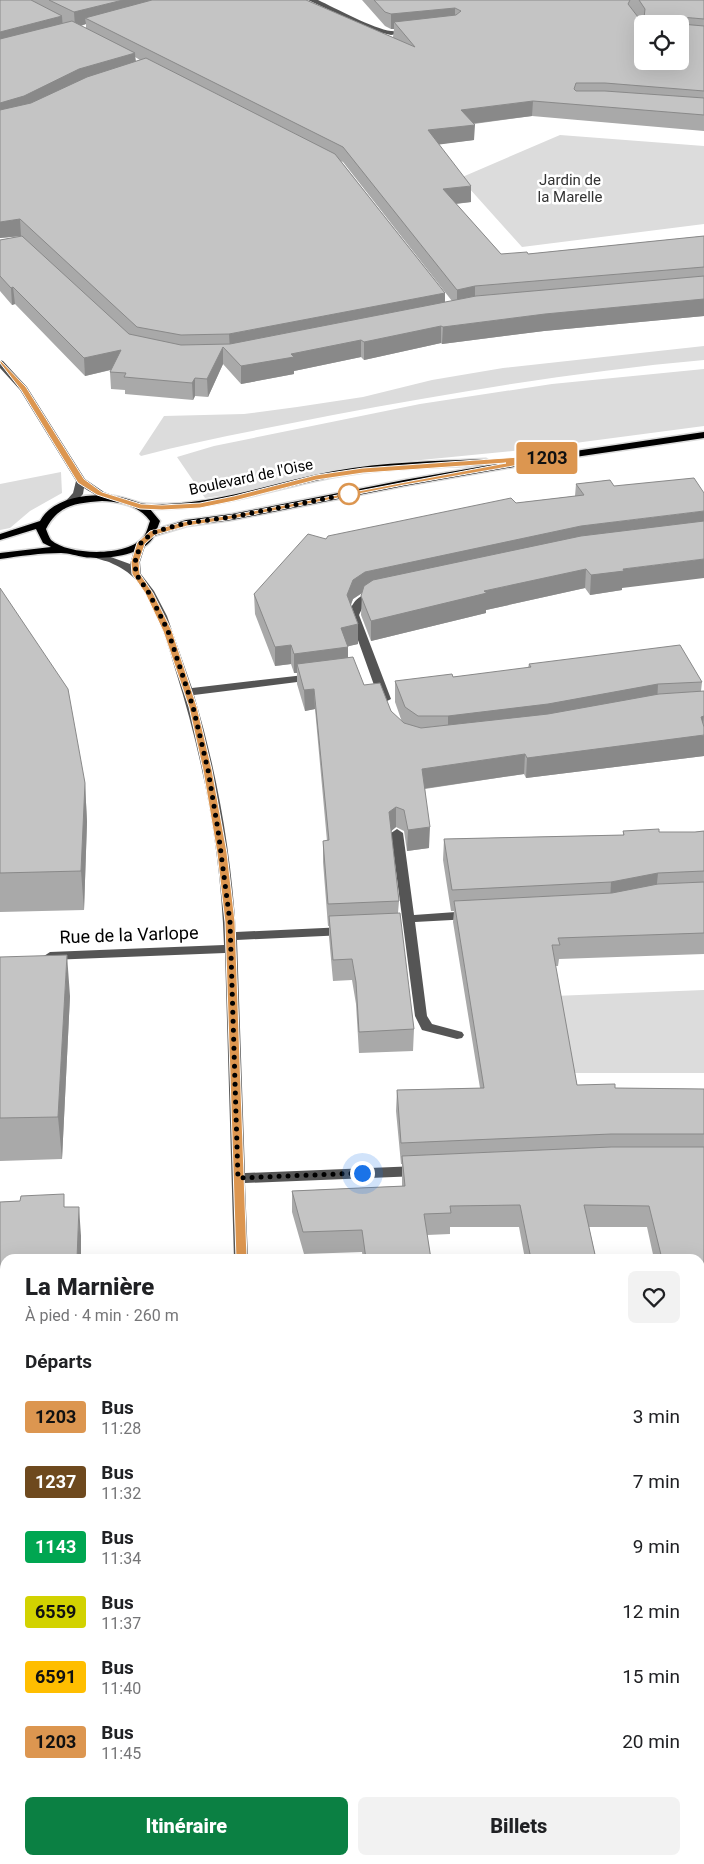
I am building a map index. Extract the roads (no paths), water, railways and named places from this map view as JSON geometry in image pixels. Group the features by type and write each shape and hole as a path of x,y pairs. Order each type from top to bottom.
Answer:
{"main road":[{"name":"Boulevard de l'Oise","path":"152,533 186,523 232,517 404,483 548,458 704,435"},
{"name":"Boulevard de l'Oise","path":"69,503 90,499 114,499 140,506 162,508 200,505 234,499 316,478 363,470 548,458"},
{"path":"65,551 48,542 40,531 41,524 50,512 69,503"},
{"path":"0,556 37,551 65,551 96,555 124,551 141,543 152,533 155,521 140,506"},
{"path":"0,538 41,524"}],"street":[{"path":"312,0 377,30 391,33 418,30"},
{"path":"0,362 24,388 81,481 100,494 114,499"},
{"path":"69,503 78,494 81,481"},
{"path":"136,574 135,562 141,543"},
{"path":"96,555 121,564 136,574 149,593 168,631 198,722 218,830 228,902 241,1254"},
{"path":"388,591 363,598 354,608 354,614 368,670 391,712"},
{"path":"188,692 326,675"},
{"path":"397,833 406,925 424,1022 427,1027 434,1030 457,1035"},
{"path":"406,925 485,915"},
{"path":"230,936 362,930"},
{"name":"Rue de la Varlope","path":"36,956 230,949"},
{"path":"238,1178 429,1170"}],"park label":[{"name":"Jardin de la Marelle","path":"570,188"}]}
